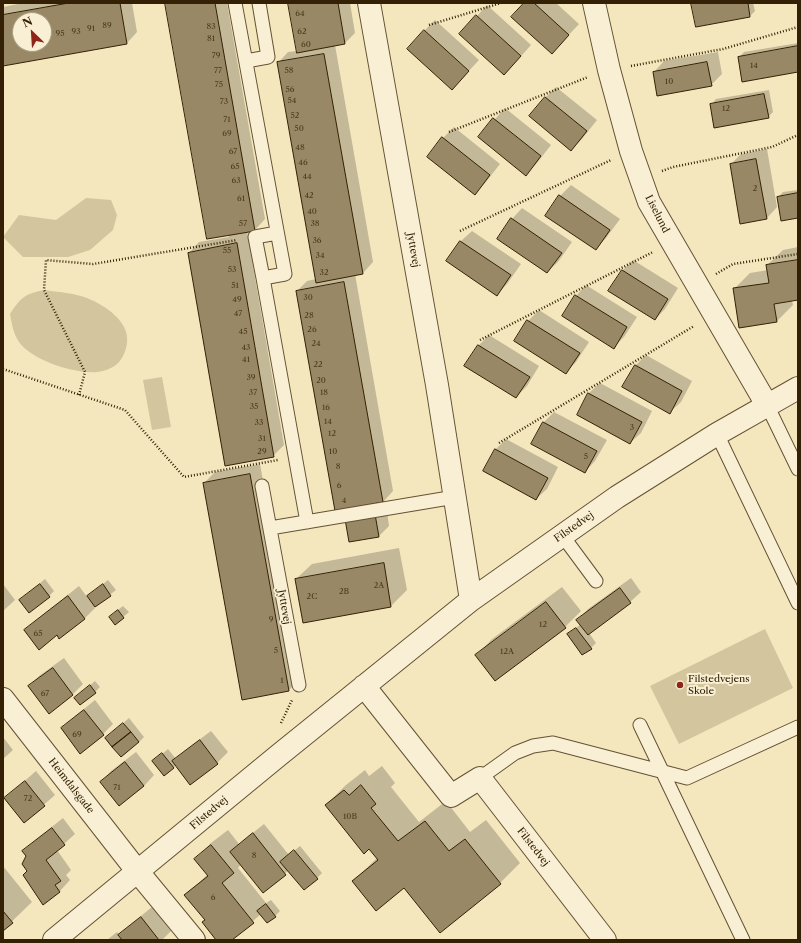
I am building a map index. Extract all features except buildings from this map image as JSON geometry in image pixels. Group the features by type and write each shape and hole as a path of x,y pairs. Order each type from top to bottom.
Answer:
{"street":[{"name":"Jyttevej","path":"369,3 425,318 471,600"},
{"name":"Liselund","path":"594,3 609,70 631,151 649,202 767,405"},
{"name":"Filstedvej","path":"54,940 471,600 617,497 717,434 798,388"},
{"path":"364,686 451,796 480,778"},
{"name":"Heimdalsgade","path":"3,699 138,872 194,940"},
{"name":"Filstedvej","path":"480,778 605,940"}],"lane":[{"path":"235,3 285,274 263,278"},
{"path":"246,61 268,57 258,3"},
{"path":"277,233 255,237 307,522"},
{"path":"767,405 798,469"},
{"path":"717,434 798,603"},
{"name":"Jyttevej","path":"262,486 299,685"},
{"path":"270,528 455,497"},
{"path":"562,535 596,581"},
{"path":"640,725 743,940"},
{"path":"480,778 515,753 533,746 553,743 687,778 798,727"}],"path":[{"path":"429,25 502,3"},
{"path":"448,132 609,70 723,49 798,27"},
{"path":"641,178 673,167 772,147 798,135"},
{"path":"460,231 631,151"},
{"path":"79,395 85,372 44,290 46,260 93,264 255,237"},
{"path":"480,340 671,242"},
{"path":"697,286 733,264 798,254"},
{"path":"499,443 696,325 714,316"},
{"path":"3,369 125,410 184,477 295,457"}],"shaded area":[{"path":"86,198 111,200 117,215 113,230 90,250 68,257 23,257 3,237 19,215 56,220"},
{"path":"44,290 87,298 101,305 120,321 127,335 127,343 123,357 116,365 103,371 83,372 58,366 25,349 15,335 10,314 24,297"},
{"path":"162,377 171,427 152,430 143,380"},
{"path":"765,629 793,688 679,744 650,686"}],"place":[{"name":"Filstedvejens Skole","path":"680,685"}]}
